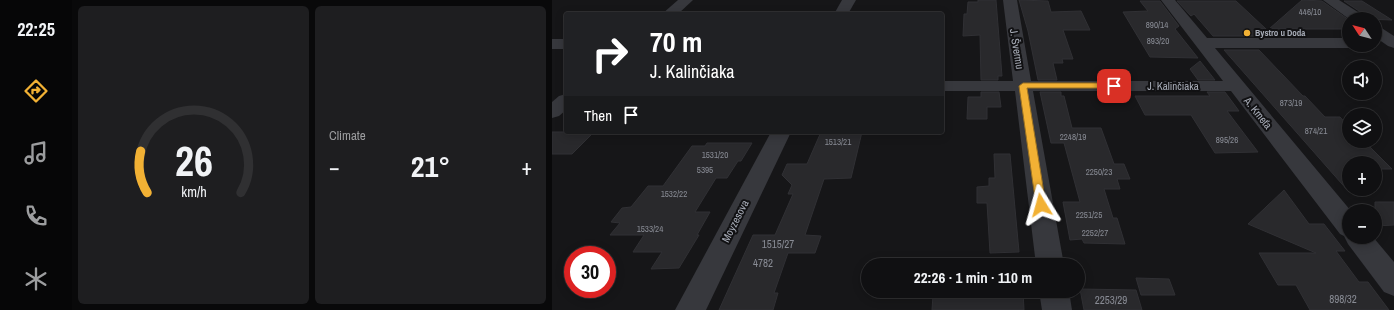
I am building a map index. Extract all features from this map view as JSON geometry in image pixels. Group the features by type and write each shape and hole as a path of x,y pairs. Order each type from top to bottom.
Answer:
{"street":[{"path":"671,12 686,0"},
{"path":"842,12 848,0"},
{"name":"J. Švermu","path":"1010,0 1049,258"},
{"name":"A. Kmeťa","path":"1168,0 1342,218"},
{"path":"1330,0 1348,12"},
{"path":"1382,35 1394,43"},
{"path":"1202,43 1342,43"},
{"path":"1382,43 1394,43"},
{"path":"552,44 564,44"},
{"name":"J. Kalinčiaka","path":"944,86 1236,86"},
{"path":"552,112 564,102"},
{"name":"Moyzesova","path":"690,310 780,134"},
{"path":"1363,244 1394,283"},
{"path":"1055,298 1057,310"}],"building":[{"path":"978,0 996,0 1002,76 998,76 998,80 981,80 980,35 963,36 964,14 967,14 968,2 978,2"},
{"path":"1019,0 1048,1 1051,12 1081,11 1090,30 1063,30 1073,59 1062,59 1063,63 1053,63 1057,80 1038,80 1028,31"},
{"path":"1302,0 1322,1 1342,15 1342,29 1269,29"},
{"path":"1140,1 1160,1 1179,26 1175,29 1198,58 1150,57 1123,12 1148,11"},
{"path":"1177,1 1236,1 1266,29 1254,29 1261,36 1213,36 1194,14 1191,16"},
{"path":"1344,1 1362,1 1379,12 1360,12"},
{"path":"1382,14 1392,20 1382,20"},
{"path":"1224,50 1259,50 1325,117 1340,117 1342,119 1342,148 1371,148 1379,156 1342,156 1342,184"},
{"path":"1200,61 1215,80 1198,80 1190,69"},
{"path":"981,92 999,92 1001,107 987,107 987,119 967,119 968,97 981,97"},
{"path":"1040,92 1061,92 1061,96 1064,96 1072,128 1101,128 1114,164 1124,164 1130,179 1117,179 1120,189 1104,189 1113,218 1117,218 1125,244 1084,243 1082,239 1070,240 1063,202 1080,202 1064,143 1051,143"},
{"path":"1207,92 1225,92 1239,111 1227,111 1258,152 1215,153 1191,115 1145,115 1135,96 1210,96"},
{"path":"552,132 564,132 564,134 592,134 572,154 552,154"},
{"path":"820,134 862,134 851,178 824,179 805,235 821,236 815,253 788,253 774,293 778,293 773,310 719,310 753,235 775,235 793,194 788,194 792,185 782,175 787,164 807,164"},
{"path":"707,143 752,143 741,161 738,161 727,178 716,178 695,212 710,212 697,235 699,235 679,268 651,269 662,252 633,252 644,235 610,235 620,223 611,222 622,208 631,207 648,186 663,186 692,146 705,146"},
{"path":"994,154 1010,154 1019,252 990,253 987,203 977,203 977,187 989,186 989,178 995,178"},
{"path":"1382,159 1392,169 1382,169"},
{"path":"1284,190 1309,224 1324,224 1345,251 1336,251 1359,282 1368,282 1389,310 1310,310 1296,285 1278,285 1259,253 1316,253 1248,224"},
{"path":"1375,202 1394,202 1394,225 1382,226 1382,204 1375,204"},
{"path":"1136,278 1169,279 1175,295 1141,295"},
{"path":"1085,289 1136,290 1142,310 1084,310 1082,298 1085,298"},
{"path":"933,298 1023,298 1024,310 932,310"}],"place":[{"name":"Bystro u Doda","path":"1247,33"}],"route":[{"path":"1041,205 1023,86 1114,86"}]}
